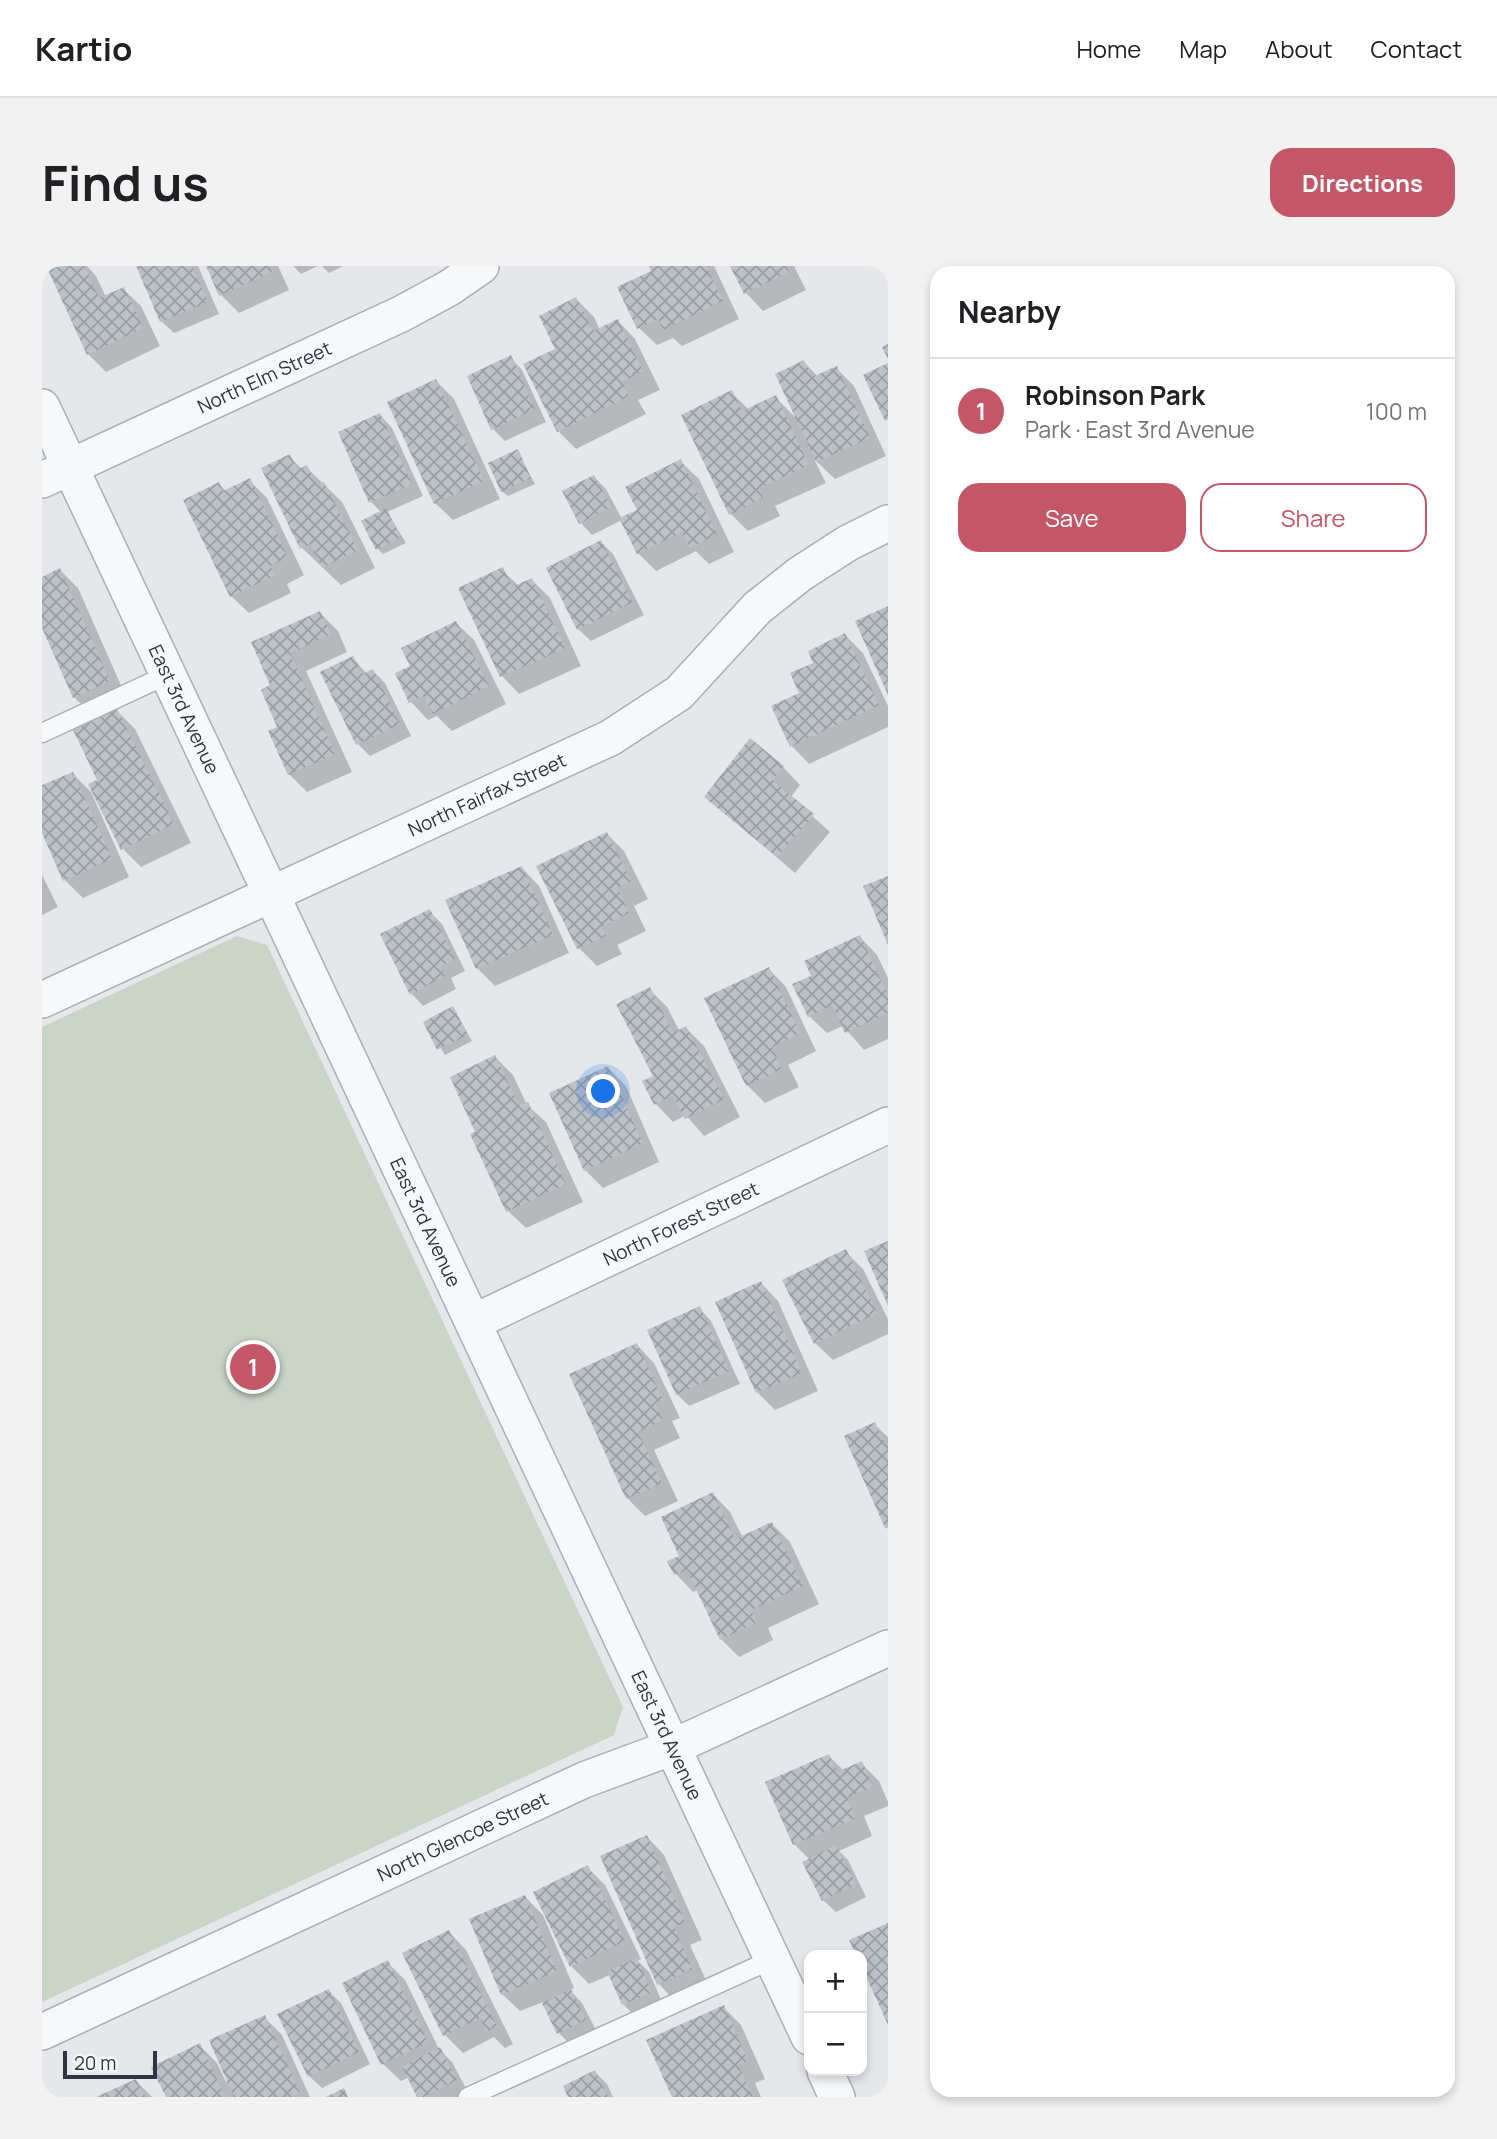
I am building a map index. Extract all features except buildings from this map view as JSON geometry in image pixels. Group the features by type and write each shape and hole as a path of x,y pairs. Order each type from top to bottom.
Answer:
{"street":[{"name":"North Elm Street","path":"56,474 401,314 449,288 481,266"},
{"name":"East 3rd Avenue","path":"42,407 56,474 169,674 804,2026"},
{"name":"North Fairfax Street","path":"42,1000 620,732 678,693 757,608 848,543 888,523"},
{"name":"North Forest Street","path":"474,1322 888,1125"},
{"name":"North Glencoe Street","path":"42,2032 584,1780 673,1747 888,1648"},
{"path":"827,2076 837,2097"}],"lane":[{"path":"42,733 169,674"},
{"path":"468,2097 773,1959"}],"shaded area":[{"path":"237,936 267,945 623,1707 614,1735 42,2002 42,1027"}],"place":[{"name":"Robinson Park","path":"253,1367"}]}
